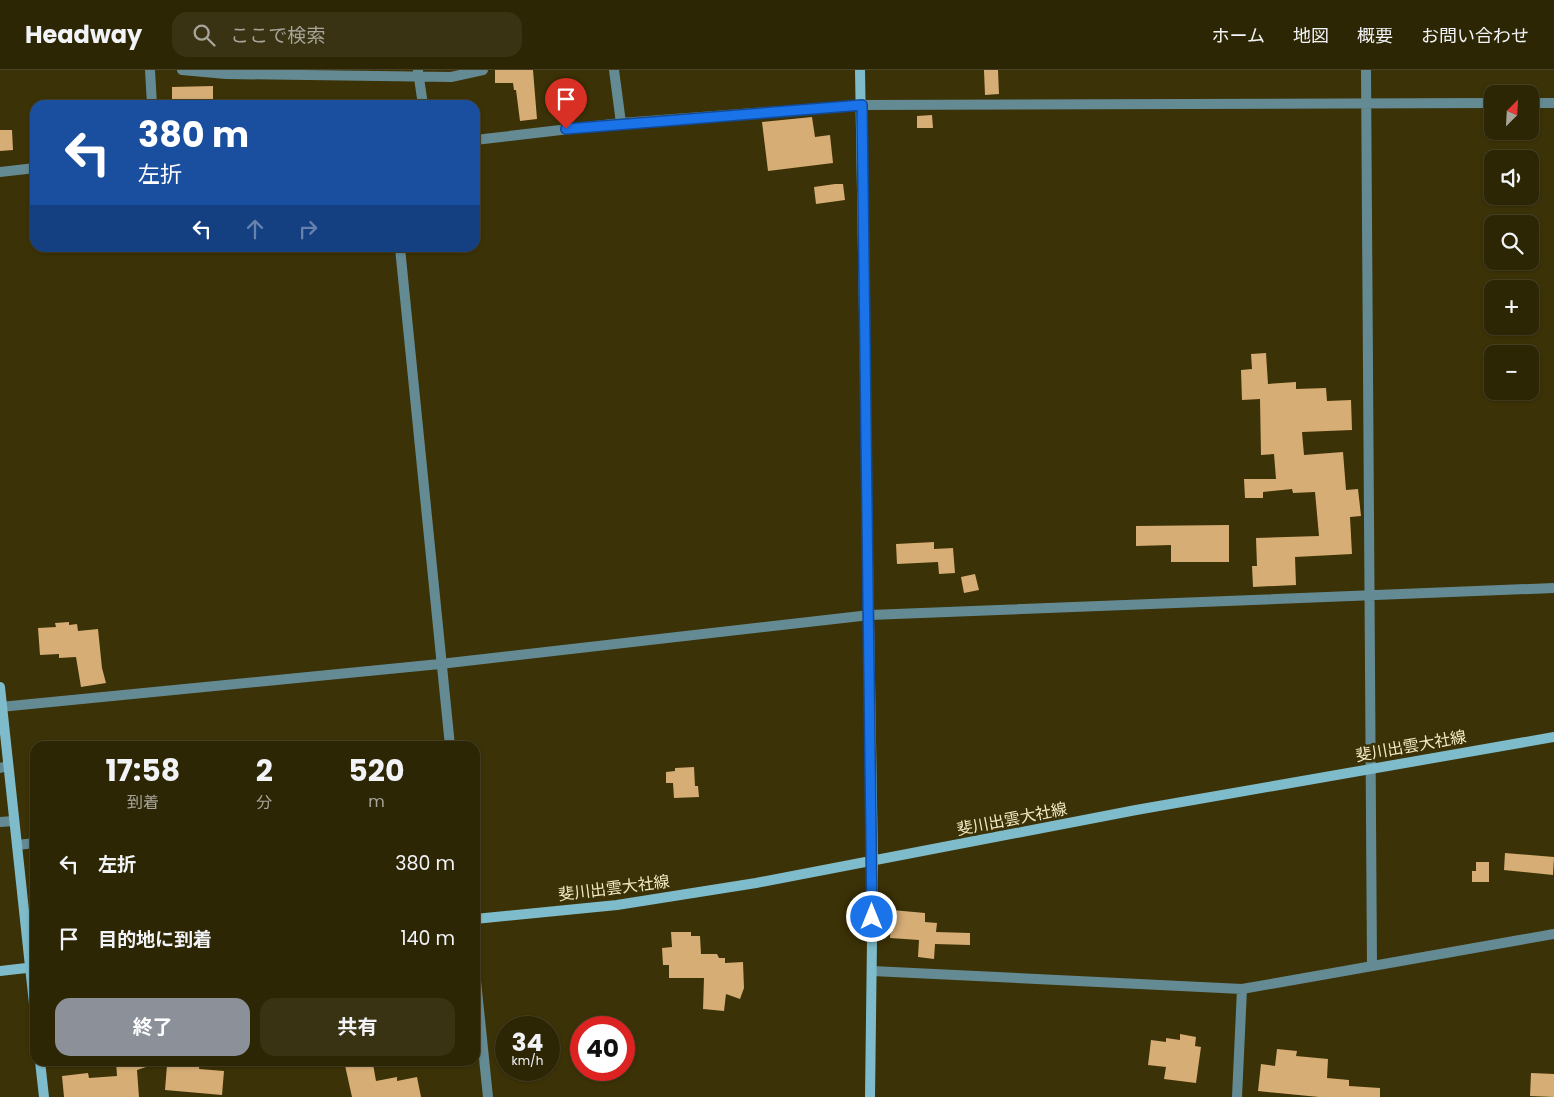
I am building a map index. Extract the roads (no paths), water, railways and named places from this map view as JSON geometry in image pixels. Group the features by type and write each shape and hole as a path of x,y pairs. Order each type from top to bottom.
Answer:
{"street":[{"path":"150,70 152,100"},
{"path":"182,70 226,74 418,73 451,78 483,70"},
{"path":"614,70 621,123"},
{"path":"860,70 873,862 870,1097"},
{"path":"1366,70 1369,769 1372,966"},
{"path":"418,73 422,100"},
{"path":"480,139 621,123 862,105 1484,103"},
{"path":"1539,103 1554,103"},
{"path":"0,172 30,169"},
{"path":"400,252 440,664 449,741"},
{"path":"1,707 440,664 870,615 1554,588"},
{"path":"0,687 4,767 14,821 30,944"},
{"name":"斐川出雲大社線","path":"480,919 617,905 873,862 1136,810 1554,737"},
{"path":"0,822 14,821"},
{"path":"17,845 30,844"},
{"path":"872,971 1242,989 1554,934"},
{"path":"0,971 30,967"},
{"path":"1237,1097 1242,989"},
{"path":"480,1019 488,1097"},
{"path":"41,1066 44,1097"}]}
